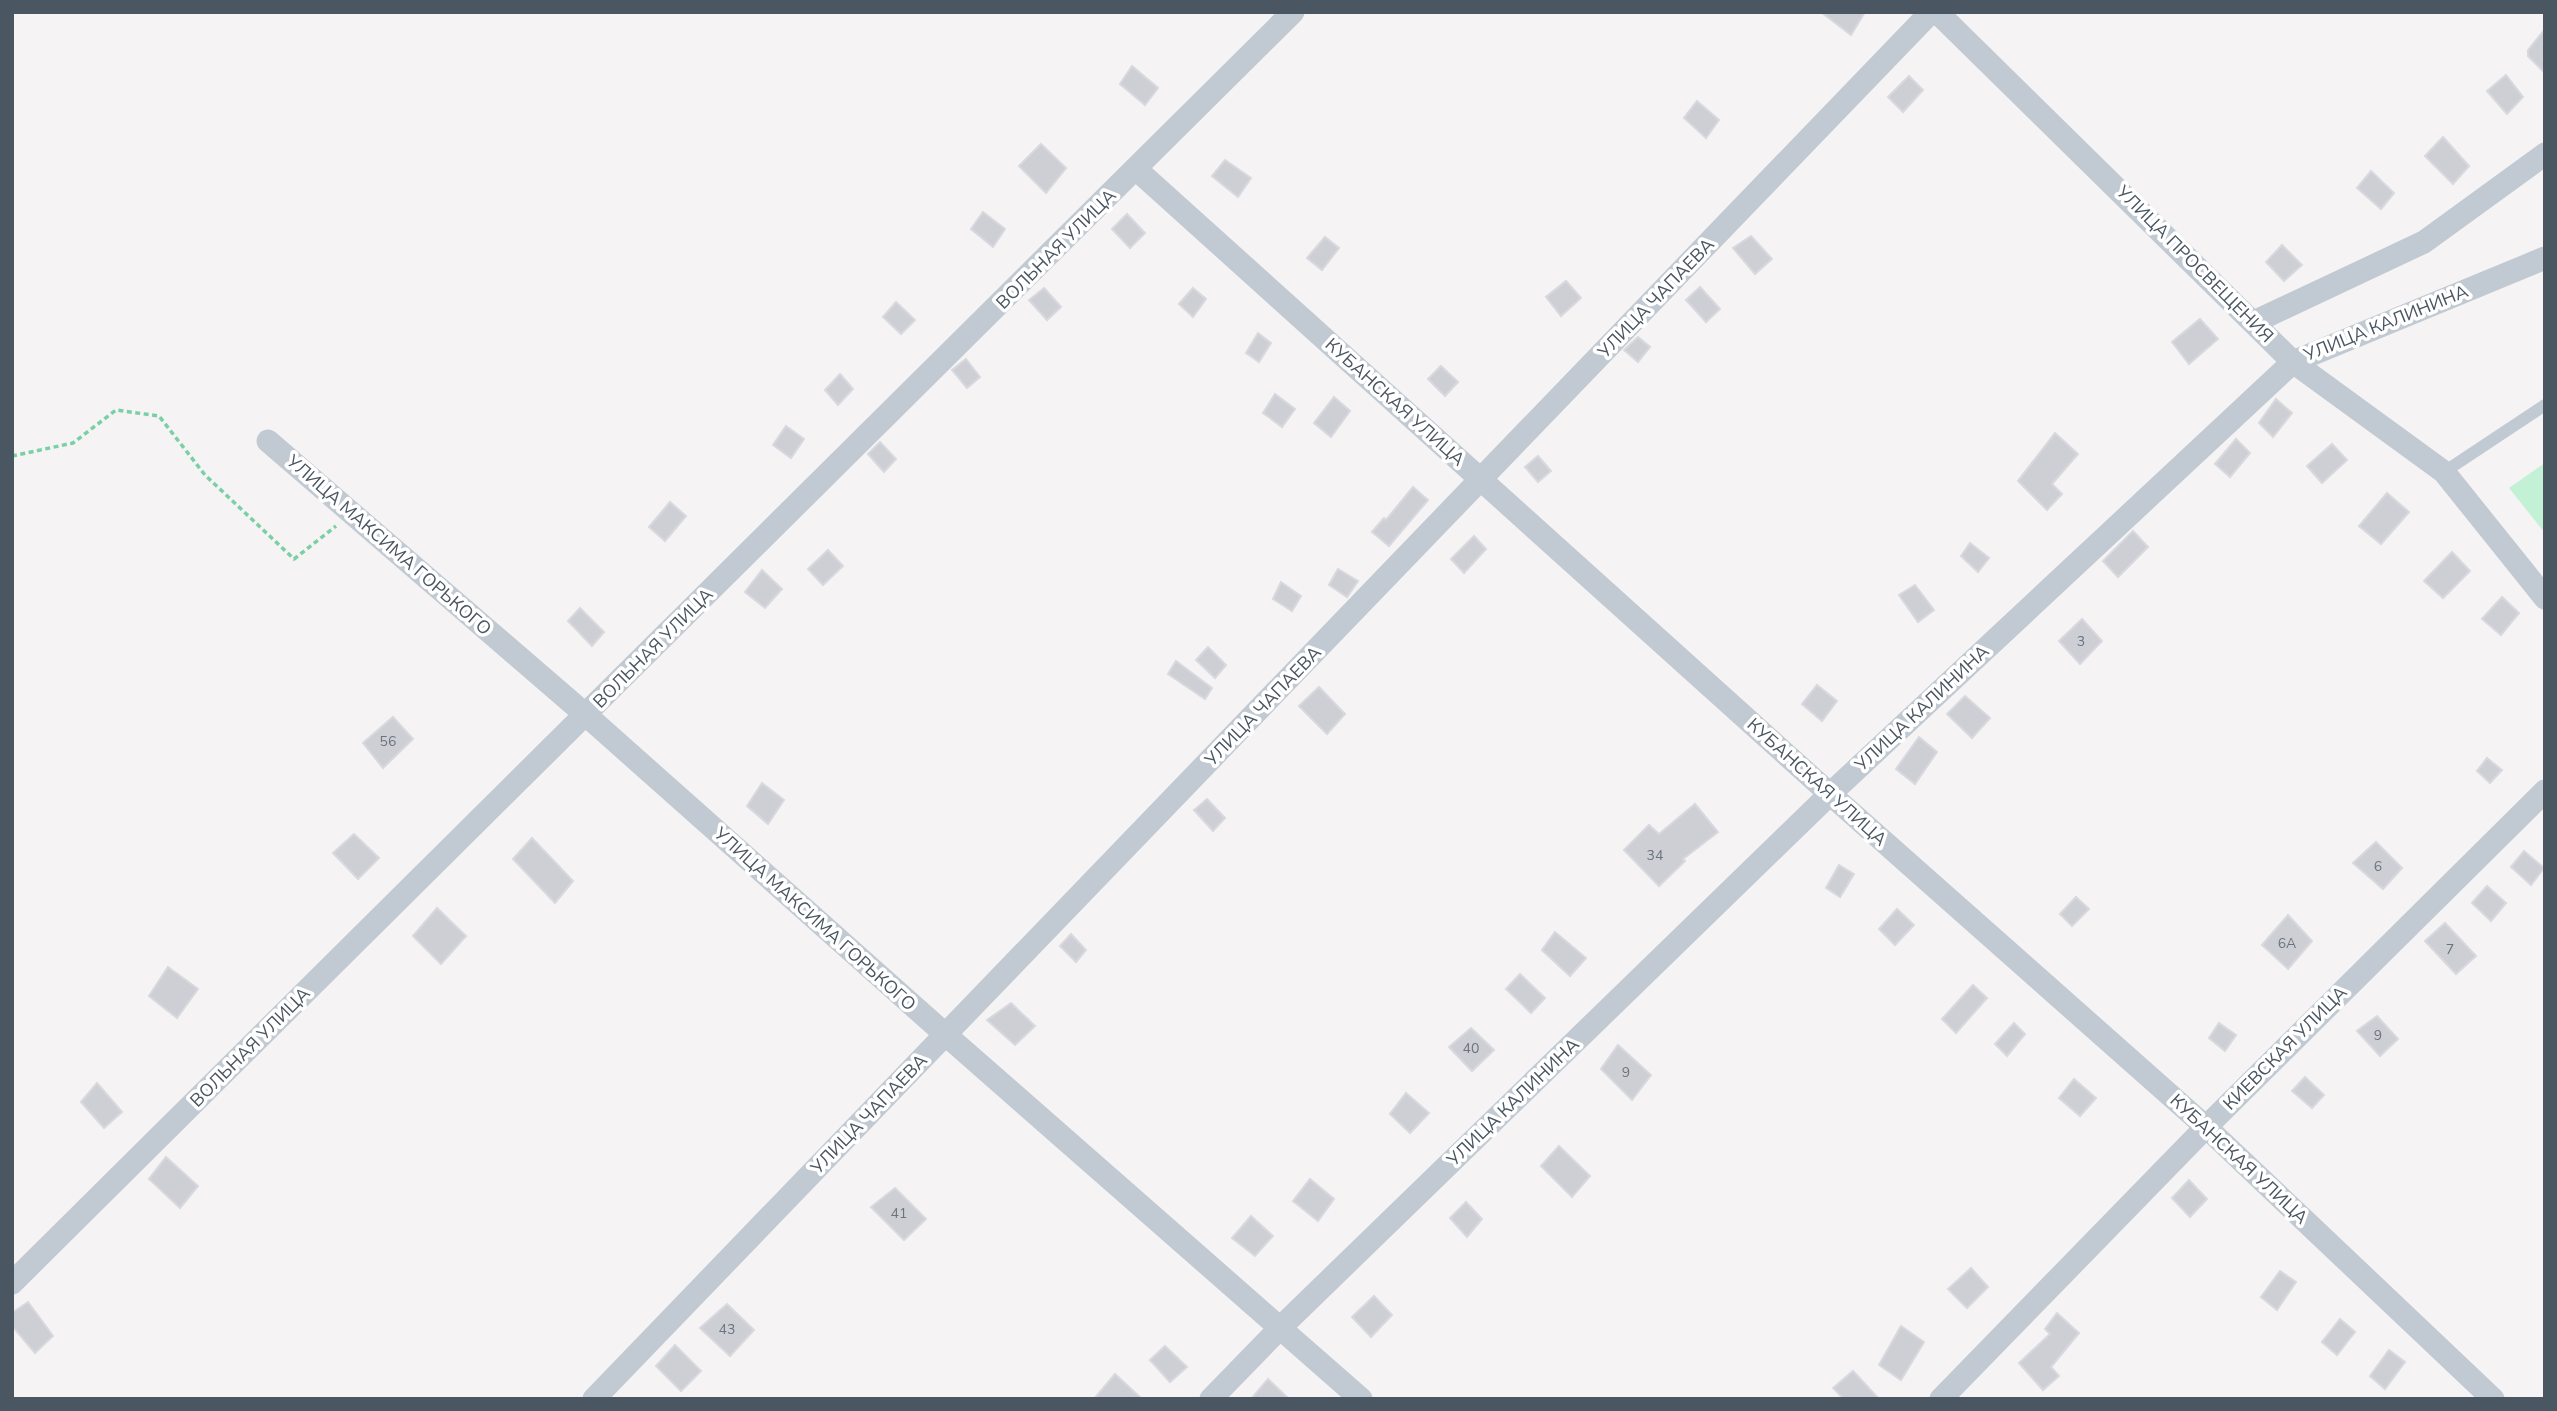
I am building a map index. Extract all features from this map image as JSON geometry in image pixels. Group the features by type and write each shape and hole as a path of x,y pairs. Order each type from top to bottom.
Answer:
{"street":[{"name":"ВОЛЬНАЯ УЛИЦА","path":"12,1283 1293,12"},
{"name":"УЛИЦА ЧАПАЕВА","path":"594,1399 1931,12"},
{"name":"УЛИЦА ПРОСВЕЩЕНИЯ","path":"1937,12 2293,362 2444,472 2545,598"},
{"path":"2254,321 2424,242 2545,154"},
{"name":"КУБАНСКАЯ УЛИЦА","path":"1136,169 1830,794 2206,1126 2493,1399"},
{"name":"УЛИЦА КАЛИНИНА","path":"1211,1399 1280,1328 1830,794 2293,362 2545,258"},
{"name":"УЛИЦА МАКСИМА ГОРЬКОГО","path":"268,441 586,715 1361,1399"},
{"name":"КИЕВСКАЯ УЛИЦА","path":"1941,1399 2206,1126 2545,791"}],"lane":[{"path":"2444,472 2545,405"}],"path":[{"path":"12,456 73,443 116,410 159,416 205,475 294,559 352,514"}],"green space":[{"path":"2545,463 2545,533 2509,488"}],"building":[{"path":"1821,12 1865,12 1851,35"},
{"path":"2545,29 2545,73 2528,56 2528,50"},
{"path":"1132,66 1158,88 1145,105 1120,84"},
{"path":"2506,75 2523,97 2507,114 2487,91"},
{"path":"1909,76 1923,90 1903,112 1888,97"},
{"path":"1697,101 1719,120 1706,138 1684,118"},
{"path":"2443,137 2469,166 2453,184 2425,156"},
{"path":"1041,144 1066,168 1046,193 1019,166"},
{"path":"1225,160 1251,178 1238,197 1212,176"},
{"path":"2371,171 2394,193 2381,209 2357,188"},
{"path":"983,212 1005,229 993,247 971,229"},
{"path":"1127,214 1145,233 1130,248 1112,229"},
{"path":"1751,236 1772,259 1755,274 1733,248"},
{"path":"1325,237 1339,248 1322,270 1307,258"},
{"path":"2282,245 2302,265 2284,281 2266,262"},
{"path":"1566,281 1581,298 1561,316 1546,297"},
{"path":"1700,287 1720,309 1706,322 1686,300"},
{"path":"1044,288 1061,307 1047,320 1029,300"},
{"path":"1193,288 1206,299 1193,317 1179,304"},
{"path":"896,302 915,320 901,334 883,317"},
{"path":"2200,319 2218,339 2189,364 2172,342"},
{"path":"1258,333 1271,343 1259,362 1246,353"},
{"path":"1638,337 1650,347 1638,362 1624,350"},
{"path":"966,359 980,377 967,388 952,370"},
{"path":"1441,366 1458,382 1445,396 1428,379"},
{"path":"840,374 853,389 838,405 825,390"},
{"path":"1275,394 1295,409 1282,427 1263,413"},
{"path":"1334,397 1350,411 1331,437 1314,423"},
{"path":"2276,399 2292,413 2273,437 2259,423"},
{"path":"786,426 804,439 791,458 773,445"},
{"path":"2055,433 2078,454 2052,484 2062,494 2047,510 2018,481"},
{"path":"2236,439 2250,453 2230,477 2215,464"},
{"path":"880,442 896,459 884,472 868,454"},
{"path":"2332,444 2347,460 2322,483 2307,466"},
{"path":"1538,456 1551,471 1538,482 1525,467"},
{"path":"1413,487 1428,500 1389,546 1372,532 1384,518 1386,520"},
{"path":"2387,493 2409,512 2381,544 2359,526"},
{"path":"670,502 686,516 665,541 649,527"},
{"path":"2133,531 2148,547 2118,577 2103,561"},
{"path":"1474,536 1486,549 1464,573 1451,559"},
{"path":"1970,543 1989,558 1978,572 1961,556"},
{"path":"828,550 843,566 823,585 808,569"},
{"path":"2452,552 2470,571 2443,598 2424,581"},
{"path":"1338,569 1358,581 1347,597 1329,585"},
{"path":"762,570 782,589 765,608 745,592"},
{"path":"1281,582 1301,596 1292,611 1273,599"},
{"path":"1915,585 1934,610 1918,622 1899,595"},
{"path":"2502,597 2519,613 2501,635 2482,619"},
{"path":"580,608 604,632 592,646 568,621"},
{"path":"2082,619 2102,641 2080,664 2059,641"},
{"path":"1208,647 1226,665 1215,678 1196,660"},
{"path":"1176,661 1212,688 1205,699 1168,674"},
{"path":"1817,685 1837,701 1822,721 1802,704"},
{"path":"1319,687 1345,714 1327,734 1299,706"},
{"path":"1965,696 1990,718 1972,738 1947,714"},
{"path":"393,717 413,739 383,768 363,743"},
{"path":"1919,737 1937,752 1915,784 1896,769"},
{"path":"2487,758 2502,770 2490,783 2477,771"},
{"path":"762,783 784,800 768,824 747,806"},
{"path":"1207,799 1225,818 1213,831 1194,810"},
{"path":"1695,804 1718,832 1683,859 1685,861 1659,886 1624,850 1649,825 1659,834"},
{"path":"354,834 379,858 358,879 333,853"},
{"path":"532,838 573,881 555,903 513,859"},
{"path":"2376,842 2402,868 2383,889 2353,863"},
{"path":"2524,851 2544,868 2531,885 2511,867"},
{"path":"1839,865 1854,874 1840,897 1826,888"},
{"path":"2487,886 2506,903 2491,921 2472,903"},
{"path":"2076,897 2089,909 2072,926 2060,914"},
{"path":"437,908 466,936 441,964 413,936"},
{"path":"1897,909 1914,925 1895,945 1879,929"},
{"path":"2288,915 2312,941 2288,969 2262,945"},
{"path":"2445,923 2476,956 2456,974 2425,941"},
{"path":"1555,932 1586,958 1570,976 1542,950"},
{"path":"1071,934 1086,950 1076,962 1060,946"},
{"path":"168,967 198,989 177,1018 149,996"},
{"path":"1520,974 1545,998 1531,1013 1506,989"},
{"path":"1973,985 1987,998 1956,1033 1942,1019"},
{"path":"1011,1003 1035,1026 1015,1045 987,1020"},
{"path":"2377,1016 2398,1039 2380,1056 2357,1031"},
{"path":"2014,1023 2025,1034 2007,1056 1995,1044"},
{"path":"2219,1023 2236,1035 2225,1051 2209,1038"},
{"path":"1471,1028 1494,1050 1472,1071 1449,1047"},
{"path":"1618,1045 1651,1075 1632,1100 1601,1069"},
{"path":"2305,1077 2324,1095 2312,1108 2292,1091"},
{"path":"2074,1079 2096,1098 2080,1116 2059,1098"},
{"path":"97,1083 122,1112 104,1128 81,1102"},
{"path":"1406,1093 1429,1113 1410,1133 1390,1114"},
{"path":"1559,1146 1590,1176 1572,1197 1541,1166"},
{"path":"166,1157 198,1186 180,1208 149,1179"},
{"path":"1310,1179 1334,1199 1318,1221 1293,1201"},
{"path":"2189,1180 2207,1199 2190,1217 2172,1198"},
{"path":"895,1188 926,1219 904,1240 871,1207"},
{"path":"1466,1202 1482,1219 1467,1237 1450,1218"},
{"path":"1251,1216 1273,1236 1255,1256 1232,1238"},
{"path":"1971,1268 1988,1287 1967,1308 1948,1289"},
{"path":"2280,1271 2296,1282 2277,1310 2261,1297"},
{"path":"1374,1296 1392,1315 1371,1337 1352,1317"},
{"path":"28,1302 53,1336 35,1353 12,1326 12,1313"},
{"path":"727,1304 754,1330 730,1356 700,1328"},
{"path":"2057,1313 2079,1333 2051,1367 2059,1376 2043,1390 2019,1363 2050,1334 2045,1329"},
{"path":"2340,1319 2355,1332 2337,1355 2322,1342"},
{"path":"1901,1326 1924,1342 1901,1380 1879,1365"},
{"path":"675,1345 701,1371 681,1391 656,1366"},
{"path":"1165,1346 1187,1367 1170,1382 1150,1360"},
{"path":"2389,1350 2405,1362 2385,1389 2370,1376"},
{"path":"1853,1371 1879,1399 1844,1399 1833,1388"},
{"path":"1115,1374 1142,1399 1094,1399"},
{"path":"1268,1379 1289,1399 1251,1399"}]}
